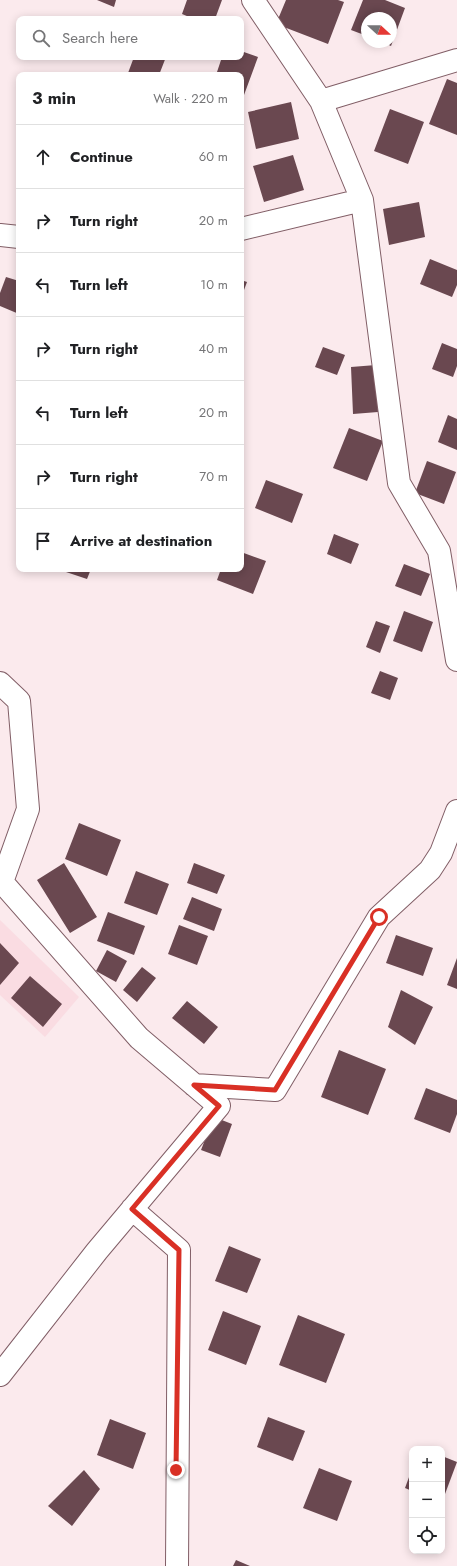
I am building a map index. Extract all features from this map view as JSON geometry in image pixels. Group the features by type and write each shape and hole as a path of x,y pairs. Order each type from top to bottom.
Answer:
{"street":[{"path":"253,0 322,101 362,200 399,483 439,551 457,660"},
{"path":"322,101 457,60"},
{"path":"244,228 362,200"},
{"path":"0,236 16,236"},
{"path":"0,683 19,701 28,809 1,881 139,1038 219,1106 97,1251 0,1375"},
{"path":"194,1085 275,1090 379,917 430,870 441,853 457,811"},
{"path":"132,1209 179,1250 177,1566"}],"shaded area":[{"path":"0,920 79,997 45,1037 0,995"}],"building":[{"path":"97,0 116,0 114,7"},
{"path":"187,0 222,0 216,16 187,16 182,14"},
{"path":"286,0 338,0 344,2 328,44 276,24"},
{"path":"363,0 385,0 405,8 397,30 397,12 361,12 361,34 351,30"},
{"path":"244,52 258,57 244,95 244,72 217,72 221,60 244,60"},
{"path":"133,60 165,60 160,72 128,72"},
{"path":"447,79 457,83 457,135 429,124"},
{"path":"291,102 299,139 256,149 248,112"},
{"path":"390,109 424,122 408,164 374,151"},
{"path":"293,155 304,190 264,202 253,166"},
{"path":"419,202 425,237 389,245 383,209"},
{"path":"430,259 457,270 457,285 452,297 420,284"},
{"path":"6,277 16,280 16,313 0,306 0,293"},
{"path":"244,281 247,282 244,290"},
{"path":"442,343 457,349 457,366 453,377 432,369"},
{"path":"323,347 345,355 337,375 315,367"},
{"path":"376,365 378,412 353,414 351,367"},
{"path":"448,415 457,419 457,450 438,442"},
{"path":"349,428 383,441 367,481 333,468"},
{"path":"427,461 456,472 444,504 415,493"},
{"path":"266,480 303,494 292,523 255,508"},
{"path":"334,534 359,544 351,564 327,554"},
{"path":"244,553 266,561 253,594 217,580 220,572 244,572"},
{"path":"404,564 430,574 421,596 395,586"},
{"path":"66,572 90,572 87,579"},
{"path":"404,611 433,622 422,652 393,641"},
{"path":"376,621 390,626 380,653 366,647"},
{"path":"380,671 398,678 390,700 371,693"},
{"path":"79,823 121,840 107,876 65,859"},
{"path":"64,863 97,917 70,933 37,880"},
{"path":"194,863 225,875 217,894 187,883"},
{"path":"136,871 169,884 157,915 124,903"},
{"path":"192,897 222,909 214,931 183,919"},
{"path":"108,912 145,926 134,955 97,941"},
{"path":"179,925 208,936 197,965 168,954"},
{"path":"396,935 433,948 423,976 386,963"},
{"path":"0,943 19,963 0,985"},
{"path":"107,950 127,961 116,982 96,971"},
{"path":"457,958 457,989 447,985"},
{"path":"142,967 156,978 137,1002 123,990"},
{"path":"30,976 62,1004 43,1027 11,998"},
{"path":"401,990 433,1007 415,1045 388,1027"},
{"path":"187,1001 218,1027 204,1044 172,1018"},
{"path":"339,1050 386,1069 368,1115 321,1097"},
{"path":"426,1088 457,1100 457,1114 450,1133 414,1119"},
{"path":"214,1117 232,1124 220,1157 201,1150"},
{"path":"229,1246 261,1259 247,1293 215,1281"},
{"path":"223,1311 261,1326 246,1365 208,1350"},
{"path":"298,1315 345,1334 326,1383 279,1365"},
{"path":"268,1417 305,1431 293,1461 257,1447"},
{"path":"110,1419 146,1433 133,1469 97,1455"},
{"path":"445,1457 457,1462 445,1494"},
{"path":"319,1468 352,1481 337,1521 303,1508"},
{"path":"84,1470 100,1489 72,1526 48,1506"},
{"path":"409,1477 409,1490 405,1488"},
{"path":"236,1560 250,1566 233,1566"}],"route":[{"path":"176,1470 179,1250 132,1209 219,1106 194,1085 275,1090 379,917"}]}
